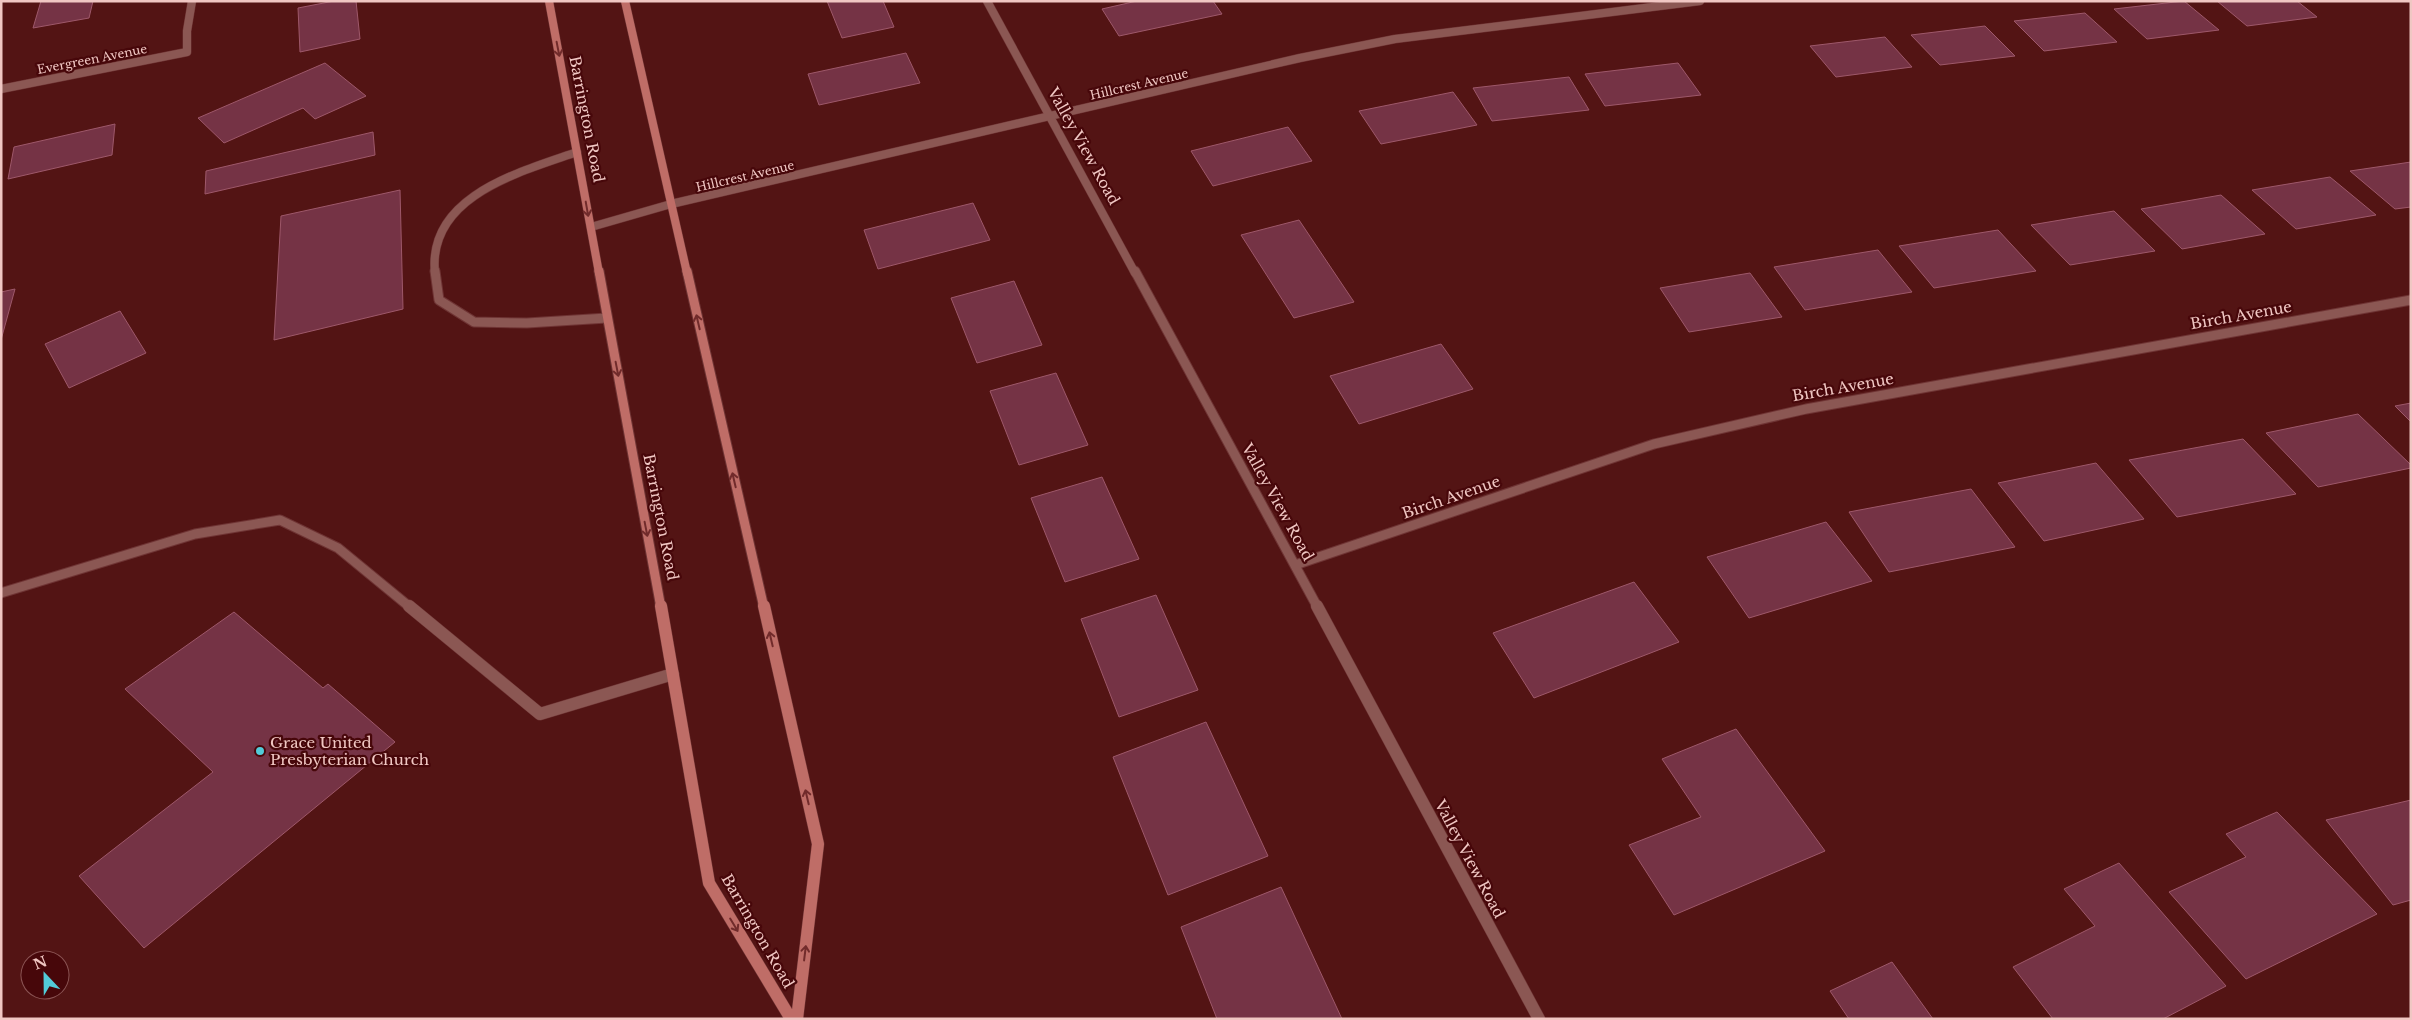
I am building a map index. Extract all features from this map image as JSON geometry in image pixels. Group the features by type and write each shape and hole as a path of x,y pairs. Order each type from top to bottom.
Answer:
{"main road":[{"name":"Barrington Road","path":"549,1 673,674 709,883 791,1019"},
{"name":"Barrington Road","path":"625,1 818,844 797,1019"}],"street":[{"name":"Evergreen Avenue","path":"1,89 187,52 187,31 192,1"},
{"name":"Valley View Road","path":"987,1 1295,565 1539,1019"},
{"name":"Hillcrest Avenue","path":"590,227 671,204 1300,58 1395,39 1700,1"},
{"path":"577,152 503,179 453,211 436,242 434,269 440,300 474,322 527,323 607,318"},
{"name":"Birch Avenue","path":"1295,565 1654,444 1722,427 1806,409 2411,300"},
{"path":"1,593 195,534 280,520 338,548 540,714 673,674"}],"building":[{"path":"41,1 93,1 89,18 33,28"},
{"path":"334,1 356,1 360,39 300,52 298,8"},
{"path":"827,1 883,1 894,27 842,38"},
{"path":"1137,1 1213,1 1222,14 1119,36 1102,9"},
{"path":"2184,1 2219,30 2147,39 2114,9"},
{"path":"2217,1 2297,1 2317,17 2247,26"},
{"path":"2085,13 2117,42 2044,51 2014,21"},
{"path":"1985,26 2015,56 1940,65 1911,35"},
{"path":"1885,37 1912,67 1836,77 1810,46"},
{"path":"906,53 920,83 819,105 808,74"},
{"path":"325,63 366,96 315,119 303,108 224,143 198,118"},
{"path":"1678,63 1701,95 1605,106 1585,74"},
{"path":"1569,77 1589,110 1492,121 1473,88"},
{"path":"1453,92 1477,125 1381,144 1359,111"},
{"path":"115,124 112,155 8,179 14,147"},
{"path":"1288,127 1312,161 1213,186 1191,151"},
{"path":"373,132 375,155 205,194 206,171"},
{"path":"2411,162 2411,207 2395,209 2350,171"},
{"path":"2330,177 2376,215 2296,229 2252,190"},
{"path":"400,190 403,309 274,340 281,216"},
{"path":"2221,195 2265,234 2182,249 2141,209"},
{"path":"973,203 990,240 878,269 864,230"},
{"path":"2114,211 2155,251 2070,265 2031,225"},
{"path":"1299,220 1354,302 1294,318 1241,235"},
{"path":"1998,230 2036,271 1934,288 1899,246"},
{"path":"1878,250 1912,292 1805,310 1774,267"},
{"path":"1750,273 1782,317 1689,332 1660,288"},
{"path":"1014,281 1042,345 977,363 951,298"},
{"path":"15,289 1,340 1,292"},
{"path":"120,311 146,353 69,388 45,344"},
{"path":"1441,344 1473,389 1359,424 1330,376"},
{"path":"1056,373 1088,445 1019,465 990,391"},
{"path":"2411,403 2411,422 2395,406"},
{"path":"2358,414 2411,465 2411,468 2318,487 2266,433"},
{"path":"2243,439 2296,494 2177,517 2129,460"},
{"path":"2096,463 2144,519 2044,541 1998,483"},
{"path":"1102,477 1139,559 1065,582 1031,498"},
{"path":"1971,489 2015,547 1889,572 1849,512"},
{"path":"1826,522 1872,581 1749,618 1707,557"},
{"path":"1634,582 1679,642 1534,698 1493,633"},
{"path":"1156,595 1198,690 1119,717 1081,619"},
{"path":"234,612 323,688 328,684 395,742 144,948 79,876 213,772 125,689"},
{"path":"1206,722 1268,856 1168,895 1113,757"},
{"path":"1736,729 1825,851 1674,915 1629,845 1701,817 1662,759"},
{"path":"2411,800 2411,900 2393,905 2326,820"},
{"path":"2277,812 2377,914 2246,979 2169,892 2246,857 2226,834"},
{"path":"2119,863 2226,986 2163,1019 2053,1019 2013,967 2095,926 2064,889"},
{"path":"1281,887 1342,1019 1217,1019 1181,927"},
{"path":"1892,962 1933,1019 1849,1019 1830,991"}],"place":[{"name":"Grace United Presbyterian Church","path":"260,751"}]}
